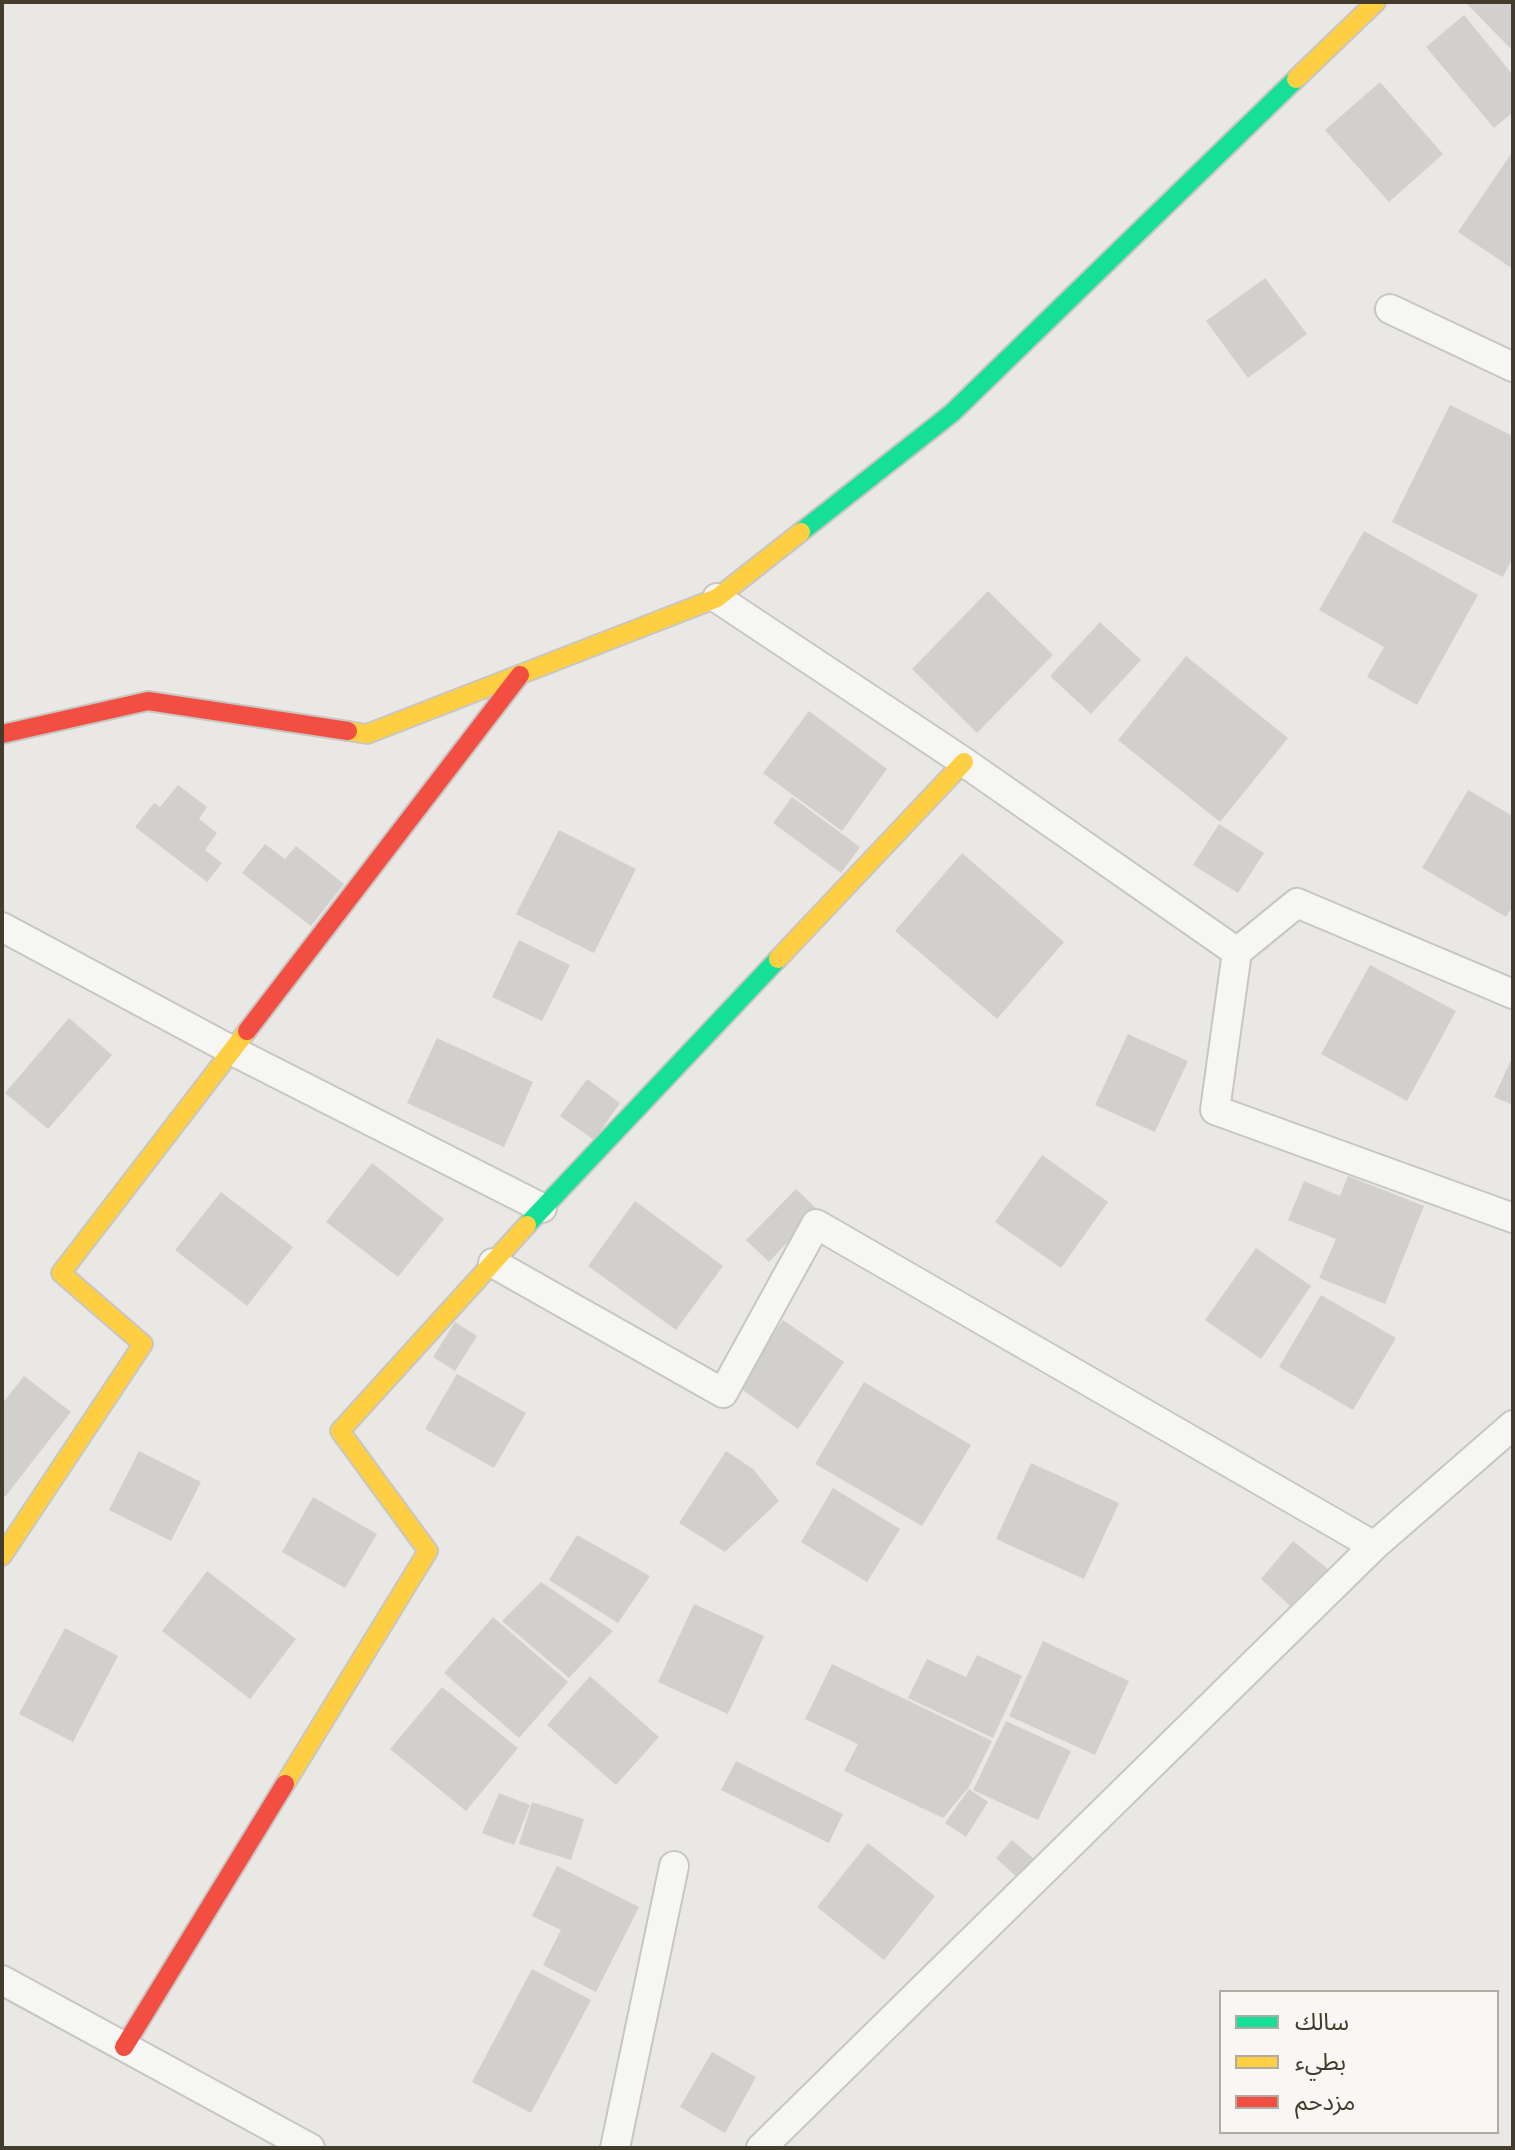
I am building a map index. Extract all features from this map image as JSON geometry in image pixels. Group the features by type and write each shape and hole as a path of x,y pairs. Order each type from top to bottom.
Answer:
{"street":[{"path":"2,734 148,701 367,734 717,598 952,413 1376,2"},
{"path":"1390,309 1513,367"},
{"path":"717,598 964,762 1237,952"},
{"path":"2,1556 143,1344 61,1273 520,675"},
{"path":"124,2047 428,1551 340,1431 542,1208 964,762"},
{"path":"1513,994 1297,903 1237,952 1215,1110 1513,1218"},
{"path":"2,927 231,1050 542,1208"},
{"path":"493,1263 723,1393 816,1224 1374,1546"},
{"path":"761,2148 1374,1546 1513,1425"},
{"path":"615,2148 674,1866"},
{"path":"2,1980 310,2148"}],"building":[{"path":"1465,2 1513,2 1513,51"},
{"path":"1464,15 1513,75 1513,112 1494,128 1426,47"},
{"path":"1380,82 1443,154 1389,202 1325,130"},
{"path":"1513,151 1513,269 1458,232"},
{"path":"1265,278 1307,334 1248,378 1206,321"},
{"path":"1450,405 1513,436 1513,557 1503,577 1392,522"},
{"path":"1364,531 1478,595 1417,705 1367,677 1384,647 1319,610"},
{"path":"988,591 1053,655 977,733 912,669"},
{"path":"1100,622 1141,660 1091,714 1050,676"},
{"path":"1186,656 1288,738 1220,822 1118,740"},
{"path":"809,711 887,769 842,831 763,773"},
{"path":"178,785 207,807 199,819 217,833 205,850 222,863 207,882 135,827 154,803 160,807"},
{"path":"1468,790 1513,816 1513,906 1506,917 1422,868"},
{"path":"792,797 860,847 841,873 773,823"},
{"path":"1219,824 1264,853 1238,893 1193,865"},
{"path":"559,830 636,869 594,953 516,914"},
{"path":"265,844 285,859 296,846 344,884 311,926 242,873"},
{"path":"962,853 1064,942 997,1019 895,931"},
{"path":"519,940 570,965 542,1021 492,997"},
{"path":"1370,965 1456,1011 1407,1101 1321,1054"},
{"path":"69,1018 112,1055 48,1129 5,1093"},
{"path":"1128,1034 1188,1061 1155,1132 1095,1105"},
{"path":"437,1038 533,1082 504,1147 407,1103"},
{"path":"1513,1056 1513,1105 1494,1097"},
{"path":"587,1079 620,1103 594,1140 560,1116"},
{"path":"1042,1155 1108,1202 1061,1268 995,1222"},
{"path":"372,1163 444,1219 398,1277 326,1222"},
{"path":"1348,1176 1424,1206 1385,1304 1319,1278 1336,1239 1288,1220 1304,1181 1340,1196"},
{"path":"796,1189 818,1210 769,1262 746,1240"},
{"path":"221,1192 293,1247 247,1306 175,1250"},
{"path":"635,1201 723,1266 676,1330 588,1266"},
{"path":"1256,1248 1311,1286 1261,1359 1205,1320"},
{"path":"1321,1295 1396,1338 1353,1410 1279,1367"},
{"path":"783,1320 844,1362 798,1429 737,1386"},
{"path":"455,1322 477,1336 455,1371 433,1357"},
{"path":"457,1374 526,1413 494,1468 425,1429"},
{"path":"24,1376 71,1412 5,1497 2,1494 2,1404"},
{"path":"864,1382 971,1445 922,1526 815,1464"},
{"path":"139,1451 201,1482 171,1541 109,1510"},
{"path":"726,1451 753,1469 779,1501 725,1552 679,1523"},
{"path":"1031,1463 1119,1503 1084,1579 996,1539"},
{"path":"833,1488 900,1529 867,1582 801,1542"},
{"path":"313,1497 377,1534 345,1588 282,1552"},
{"path":"577,1535 650,1576 618,1623 549,1580"},
{"path":"1293,1541 1328,1569 1290,1606 1261,1579"},
{"path":"207,1571 296,1639 250,1699 162,1631"},
{"path":"541,1582 613,1631 569,1678 502,1621"},
{"path":"694,1604 764,1636 728,1714 658,1682"},
{"path":"493,1617 568,1682 519,1738 444,1673"},
{"path":"65,1628 118,1656 73,1742 19,1714"},
{"path":"1043,1641 1129,1681 1095,1755 1009,1716"},
{"path":"977,1655 1022,1676 993,1738 908,1698 927,1659 966,1677"},
{"path":"832,1664 992,1741 969,1787 943,1818 844,1771 858,1744 805,1719"},
{"path":"590,1676 659,1737 616,1785 547,1725"},
{"path":"442,1687 518,1748 466,1811 390,1749"},
{"path":"1006,1721 1071,1751 1038,1820 973,1790"},
{"path":"736,1761 843,1814 829,1843 721,1790"},
{"path":"969,1789 988,1802 966,1837 945,1823"},
{"path":"499,1793 530,1805 514,1845 482,1833"},
{"path":"532,1802 584,1819 571,1860 519,1844"},
{"path":"1012,1840 1040,1864 1023,1883 996,1858"},
{"path":"868,1843 935,1896 884,1960 817,1907"},
{"path":"557,1866 639,1907 596,1992 543,1965 561,1930 532,1916"},
{"path":"532,1969 591,2000 531,2113 472,2082"},
{"path":"712,2052 756,2077 725,2133 680,2107"}],"traffic: fast":[{"path":"801,532 952,413 1296,79"},
{"path":"527,1225 778,959"}],"traffic: slow":[{"path":"1296,79 1376,2"},
{"path":"348,731 367,734 717,598 801,532"},
{"path":"778,959 964,762"},
{"path":"2,1556 143,1344 61,1273 247,1031"},
{"path":"285,1784 428,1551 340,1431 527,1225"}],"traffic: jam":[{"path":"247,1031 520,675"},
{"path":"2,734 148,701 348,731"},
{"path":"124,2047 285,1784"}]}
